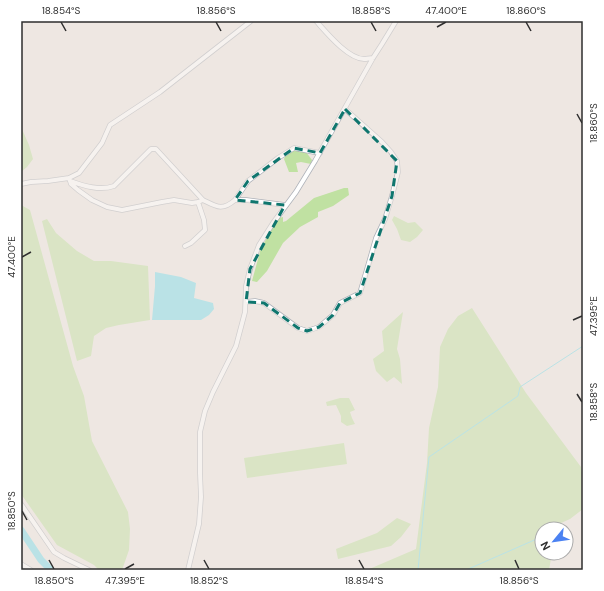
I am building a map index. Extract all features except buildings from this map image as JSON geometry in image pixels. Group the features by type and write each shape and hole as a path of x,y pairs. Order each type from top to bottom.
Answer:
{"street":[{"path":"69,180 79,174 102,144 110,125 160,92 251,21"},
{"path":"316,21 343,50 363,59 373,58"},
{"path":"188,570 199,524 201,497 200,432 205,411 212,392 236,346 245,312 246,286 259,246 285,205 296,192 396,21"},
{"path":"246,302 255,301 264,303 298,328 307,331 320,327 333,314 340,303 360,293 376,238 385,219 398,172 397,161 392,152 345,109"},
{"path":"21,184 69,180 85,187 107,188 114,186 151,149 156,149 203,200 214,206 223,207 231,204 235,200 248,181 278,158 294,148 320,152"},
{"path":"69,180 71,184 92,200 107,207 122,210 174,200 192,202 203,200"},
{"path":"235,200 285,205"},
{"path":"185,246 191,243 204,230 204,220 198,202"},
{"path":"21,504 54,552 88,570"},
{"path":"21,564 31,570"}],"highlighted area":[{"path":"345,109 397,161 392,196 360,293 340,303 333,315 319,327 307,331 298,328 264,303 246,302 250,269 285,205 235,200 248,181 294,148 320,153"}],"green space":[{"path":"21,127 33,159 21,172"},
{"path":"295,149 306,152 312,160 311,164 301,162 296,163 298,172 289,172 284,159 286,154"},
{"path":"348,188 349,195 333,206 318,212 318,217 300,227 283,243 267,271 257,282 252,281 261,248 279,218 283,217 283,222 286,221 314,198"},
{"path":"21,205 30,210 73,366 84,396 92,441 128,512 130,529 129,550 122,570 99,570 94,565 57,545 21,494"},
{"path":"394,216 408,223 415,222 423,230 410,242 401,240 392,220"},
{"path":"47,219 56,233 77,251 94,261 111,261 148,266 150,320 106,328 94,336 91,356 77,361 42,221"},
{"path":"472,308 526,393 581,467 583,479 583,509 566,521 534,521 534,561 551,561 549,570 367,570 416,549 427,463 429,428 438,387 440,347 448,329 458,316"},
{"path":"403,312 397,349 400,359 402,384 394,377 387,382 376,371 373,359 384,351 382,331"},
{"path":"340,398 349,398 355,410 350,412 355,424 347,426 341,422 341,416 336,405 327,406 326,402"},
{"path":"344,443 347,464 247,478 244,458"},
{"path":"397,518 411,524 401,537 391,546 338,559 336,549 377,533"}],"water":[{"path":"155,272 181,277 196,283 194,298 213,303 214,309 209,315 201,320 152,320"}],"waterway":[{"path":"418,570 429,457 518,396 520,387 583,346"},
{"path":"21,530 41,560 51,570"},
{"path":"466,570 534,540"}]}
